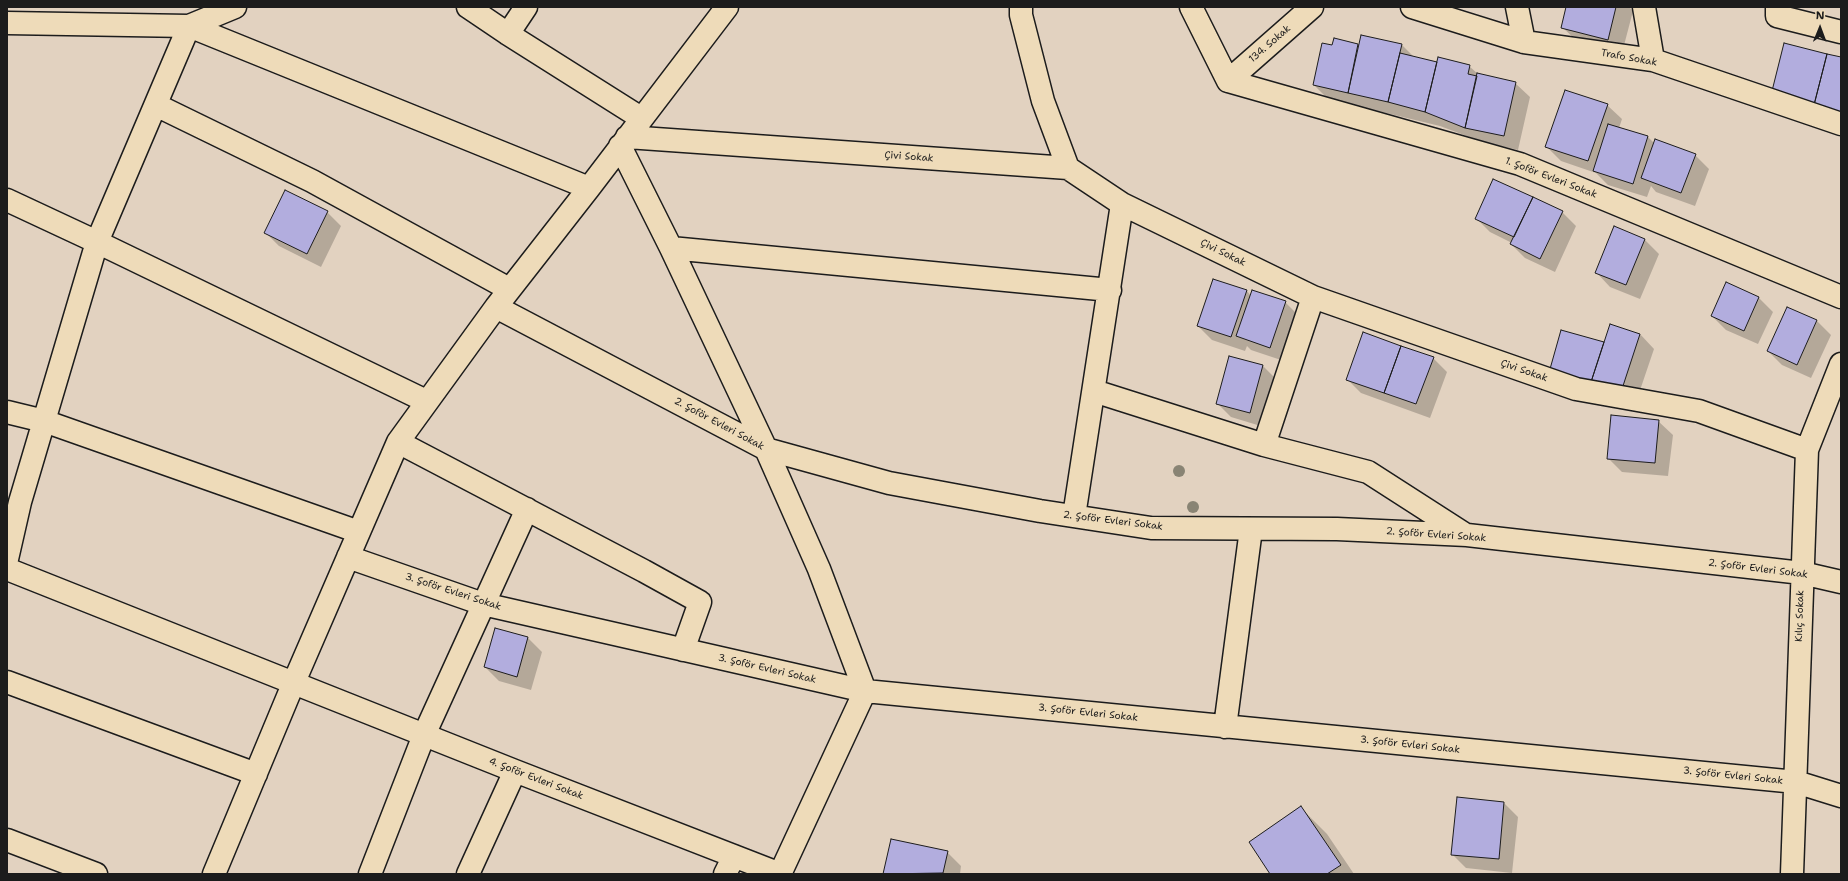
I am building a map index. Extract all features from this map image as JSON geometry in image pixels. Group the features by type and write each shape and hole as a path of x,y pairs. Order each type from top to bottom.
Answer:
{"street":[{"path":"7,559 20,502 97,242 188,26 235,7"},
{"path":"468,7 641,118"},
{"path":"508,34 526,7"},
{"path":"214,874 294,682 398,442 426,401 496,307 589,188 623,141 726,7"},
{"path":"1021,7 1021,15 1043,101 1068,168"},
{"path":"1191,7 1228,81"},
{"name":"134. Sokak","path":"1228,81 1312,7"},
{"name":"Trafo Sokak","path":"1412,7 1524,42 1653,60 1841,124"},
{"path":"1517,7 1524,42"},
{"path":"1644,7 1653,60"},
{"path":"1776,7 1777,16 1841,32"},
{"path":"7,23 188,26 589,188"},
{"name":"1. Şoför Evleri Sokak","path":"1228,81 1520,164 1841,297"},
{"path":"156,105 312,181 509,290"},
{"path":"623,141 758,437 766,449 819,569 864,691 780,874"},
{"name":"Çivi Sokak","path":"623,141 1068,168 1122,204 1313,297 1576,390 1699,411 1807,450"},
{"path":"7,200 426,401"},
{"path":"1074,516 1110,290 1122,204"},
{"path":"671,248 1110,290"},
{"path":"1264,445 1313,297"},
{"name":"2. Şoför Evleri Sokak","path":"496,307 766,449 889,483 1074,516 1151,528 1337,529 1467,536 1802,573 1841,582"},
{"name":"Kılıç Sokak","path":"1792,874 1807,450 1841,364"},
{"path":"1094,392 1264,445 1368,472 1467,536"},
{"path":"7,412 44,421 359,532"},
{"path":"398,442 700,602 683,650"},
{"path":"370,874 424,735 527,509"},
{"path":"1225,727 1251,529"},
{"name":"3. Şoför Evleri Sokak","path":"348,557 484,604 864,691 1796,782 1841,796"},
{"name":"4. Şoför Evleri Sokak","path":"7,569 515,771 730,865 780,874"},
{"path":"7,682 256,774"},
{"path":"468,874 515,771"},
{"path":"7,840 96,874"}],"building":[{"path":"1566,7 1616,7 1608,40 1561,28"},
{"path":"1361,35 1402,44 1388,102 1348,93"},
{"path":"1334,38 1358,44 1348,93 1313,85 1322,43 1332,45"},
{"path":"1784,43 1827,54 1814,105 1771,95"},
{"path":"1400,53 1437,62 1425,112 1388,102"},
{"path":"1827,54 1841,57 1841,112 1814,105"},
{"path":"1438,57 1470,65 1468,74 1477,76 1465,128 1425,112"},
{"path":"1477,73 1516,82 1504,136 1465,128"},
{"path":"1565,90 1608,104 1588,161 1545,147"},
{"path":"1608,124 1648,136 1633,184 1593,171"},
{"path":"1655,139 1696,154 1681,193 1641,178"},
{"path":"1493,179 1533,197 1514,237 1475,219"},
{"path":"285,190 328,211 307,254 264,233"},
{"path":"1533,197 1563,211 1540,259 1510,244"},
{"path":"1614,226 1645,239 1626,285 1595,273"},
{"path":"1213,279 1247,290 1231,337 1197,326"},
{"path":"1726,282 1759,297 1744,331 1711,316"},
{"path":"1252,290 1286,301 1270,348 1236,336"},
{"path":"1787,307 1817,320 1797,365 1767,351"},
{"path":"1610,324 1640,334 1621,392 1591,382"},
{"path":"1561,330 1604,342 1591,382 1550,369"},
{"path":"1363,332 1401,346 1384,393 1346,380"},
{"path":"1401,346 1434,357 1416,404 1384,393"},
{"path":"1229,356 1263,365 1250,413 1216,404"},
{"path":"1611,415 1659,420 1655,463 1607,459"},
{"path":"495,628 528,637 517,677 484,667"},
{"path":"1457,797 1504,802 1499,859 1451,855"},
{"path":"1301,806 1341,865 1327,874 1270,874 1249,842"},
{"path":"891,839 948,851 943,873 883,874"}]}
